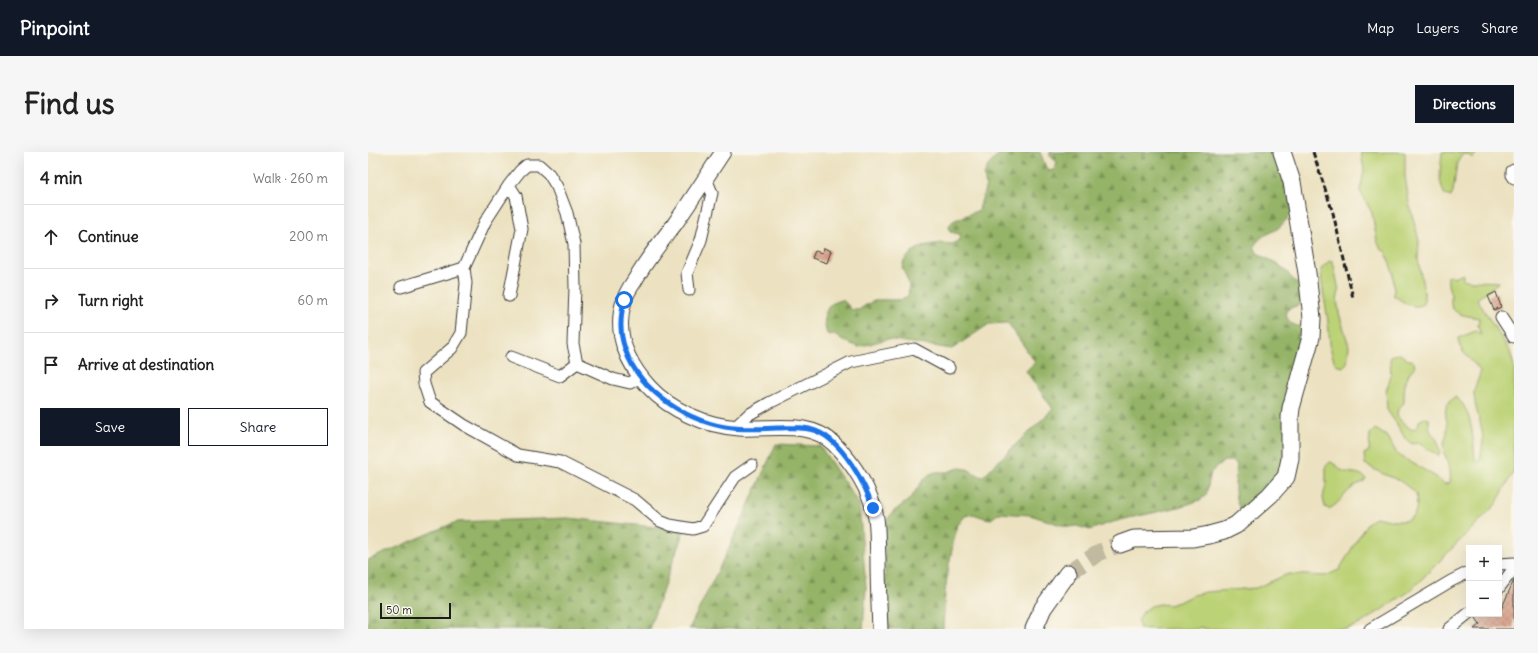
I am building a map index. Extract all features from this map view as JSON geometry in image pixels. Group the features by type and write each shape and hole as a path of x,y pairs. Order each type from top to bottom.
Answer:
{"main road":[{"path":"723,152 675,224 646,261 624,300 621,318 622,341 628,358 640,377 652,390 676,409 708,423 734,428 796,428 816,431 835,444 848,460 869,494 876,518 880,629"},
{"path":"1120,544 1134,539 1193,538 1224,531 1236,525 1283,482 1288,471 1290,459 1291,408 1311,337 1312,318 1292,182 1282,152"},
{"path":"1034,629 1043,608 1068,573"}],"street":[{"path":"577,363 573,344 575,287 574,244 567,213 557,187 549,174 539,165 527,165 509,185 485,222 464,268 466,283 461,333 452,348 423,373 424,384 430,402 464,425 518,455 560,462 635,500 660,521 693,529 703,526 735,477 752,465"},
{"path":"1514,170 1512,171 1512,175 1514,178"},
{"path":"689,290 687,273 701,240 712,193 706,178"},
{"path":"509,185 516,196 522,229 509,296"},
{"path":"401,287 464,268"},
{"path":"1501,317 1514,337"},
{"path":"734,428 748,415 769,403 851,362 914,349 949,368"},
{"path":"511,357 560,376 577,363"},
{"path":"577,363 613,379 630,383 640,377"},
{"path":"1502,564 1514,563"},
{"path":"1502,584 1514,568"},
{"path":"1370,629 1466,574"},
{"path":"1449,629 1466,615"}],"green space":[{"path":"1001,152 1040,152 1045,165 1050,171 1055,169 1057,162 1050,156 1050,152 1277,152 1293,214 1288,217 1277,229 1262,237 1254,246 1257,253 1278,264 1300,286 1306,300 1286,311 1290,322 1296,326 1308,329 1282,471 1242,513 1235,495 1237,464 1231,461 1224,461 1211,472 1206,495 1200,500 1186,505 1117,521 1090,530 1077,526 1068,527 1030,515 999,513 991,519 973,514 965,516 957,526 949,564 945,592 943,629 887,629 884,537 887,520 893,512 910,499 924,479 930,474 936,472 948,472 959,468 967,469 982,477 1053,409 1026,371 1035,362 1008,323 989,324 952,349 887,339 859,347 841,340 838,336 827,334 825,328 826,312 828,307 837,301 843,300 852,310 859,310 876,301 898,300 908,297 908,281 902,267 904,261 912,252 923,246 941,243 953,244 960,239 960,234 950,232 949,226 953,221 979,210 986,185 984,176 988,166"},
{"path":"1361,152 1405,152 1405,176 1409,203 1419,241 1418,259 1424,292 1424,304 1420,306 1412,306 1394,296 1393,273 1386,252 1381,249 1377,241 1372,213 1360,191 1364,170"},
{"path":"1442,152 1477,152 1473,158 1467,154 1462,154 1459,158 1451,197 1445,195 1441,184 1440,174"},
{"path":"1329,261 1333,261 1339,291 1337,300 1339,313 1349,346 1347,363 1343,367 1336,365 1330,344 1321,269"},
{"path":"1463,274 1463,279 1466,280 1499,282 1477,299 1510,352 1514,366 1514,471 1496,504 1410,591 1360,624 1346,629 1206,629 1200,627 1197,629 1140,629 1138,621 1143,612 1151,606 1160,604 1169,605 1193,595 1206,592 1256,588 1288,574 1325,576 1339,570 1367,523 1376,517 1401,521 1412,517 1417,504 1416,493 1400,481 1365,464 1364,454 1369,451 1370,434 1375,429 1388,437 1397,454 1436,477 1444,484 1450,483 1448,461 1443,447 1447,432 1446,410 1449,402 1454,397 1459,400 1467,412 1477,463 1481,455 1483,442 1483,435 1474,394 1480,371 1460,348 1458,338 1476,331 1481,335 1478,326 1479,318 1463,315 1453,309 1448,286 1448,276 1455,277"},
{"path":"1400,354 1408,360 1412,360 1415,367 1411,370 1407,378 1404,403 1398,409 1397,416 1412,430 1418,426 1419,421 1424,417 1429,419 1430,431 1438,443 1440,454 1438,456 1417,442 1412,444 1405,438 1387,410 1386,391 1391,376 1390,358 1393,355"},
{"path":"776,444 820,446 859,504 866,588 863,629 689,629 730,546"},
{"path":"1330,462 1335,464 1341,470 1361,474 1366,479 1349,491 1329,509 1325,507 1323,498 1326,484 1326,466"},
{"path":"568,518 684,530 649,629 368,629 368,560 456,522"}],"building":[{"path":"824,248 831,251 827,263 812,258 815,251 822,253"},
{"path":"1496,292 1501,307 1494,310 1488,296"},
{"path":"1514,580 1514,629 1474,629 1480,624 1477,617 1502,617 1502,607"}],"tunnel":[{"path":"1068,573 1100,552 1120,544"}],"railway":[{"path":"1313,152 1333,213 1353,298"}],"route":[{"path":"624,300 621,318 622,341 628,358 637,374 652,390 676,409 708,423 725,427 754,429 796,428 816,431 835,444 848,460 869,494 873,508"}]}
